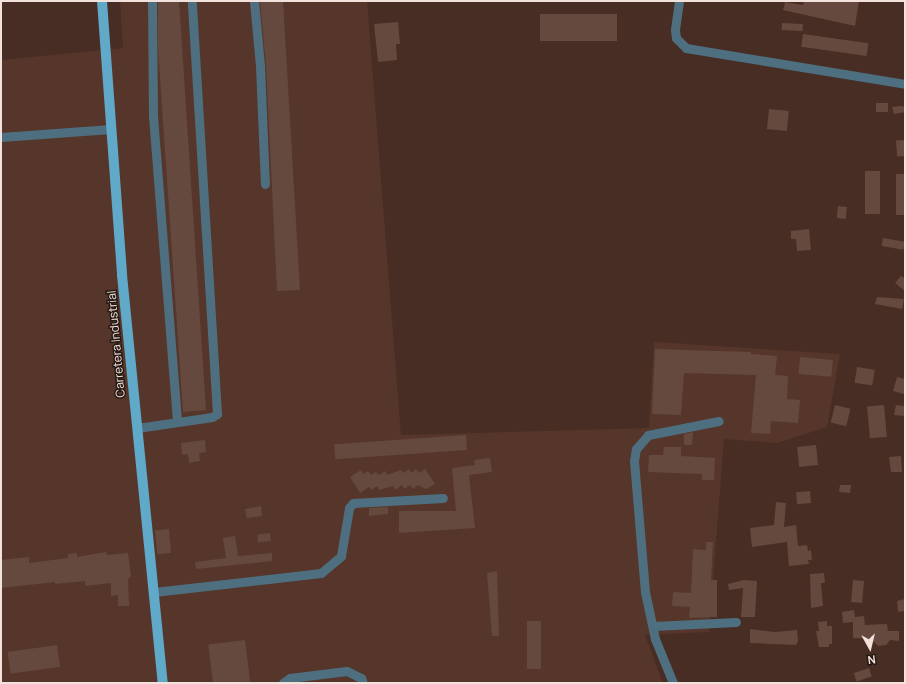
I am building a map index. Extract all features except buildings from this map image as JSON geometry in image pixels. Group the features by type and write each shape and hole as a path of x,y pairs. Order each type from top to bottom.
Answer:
{"main road":[{"name":"Carretera Industrial","path":"102,1 111,129 137,428 163,683"}],"street":[{"path":"152,1 154,120 177,422"},
{"path":"137,428 212,417 217,414 192,1"},
{"path":"254,1 260,66 265,184"},
{"path":"679,1 675,30 676,38 686,48 905,84"},
{"path":"1,137 111,129"},
{"path":"673,683 661,659 643,578 634,461 636,449 640,441 648,435 719,420"},
{"path":"154,592 321,573 342,556 349,508 352,503 443,498"},
{"path":"653,626 736,622"},
{"path":"283,683 290,678 347,671 361,678 363,683"}],"shaded area":[{"path":"120,1 367,1 401,435 649,428 654,342 840,354 827,427 777,443 724,439 709,632 645,635 663,683 1,683 1,60 123,48"}]}
